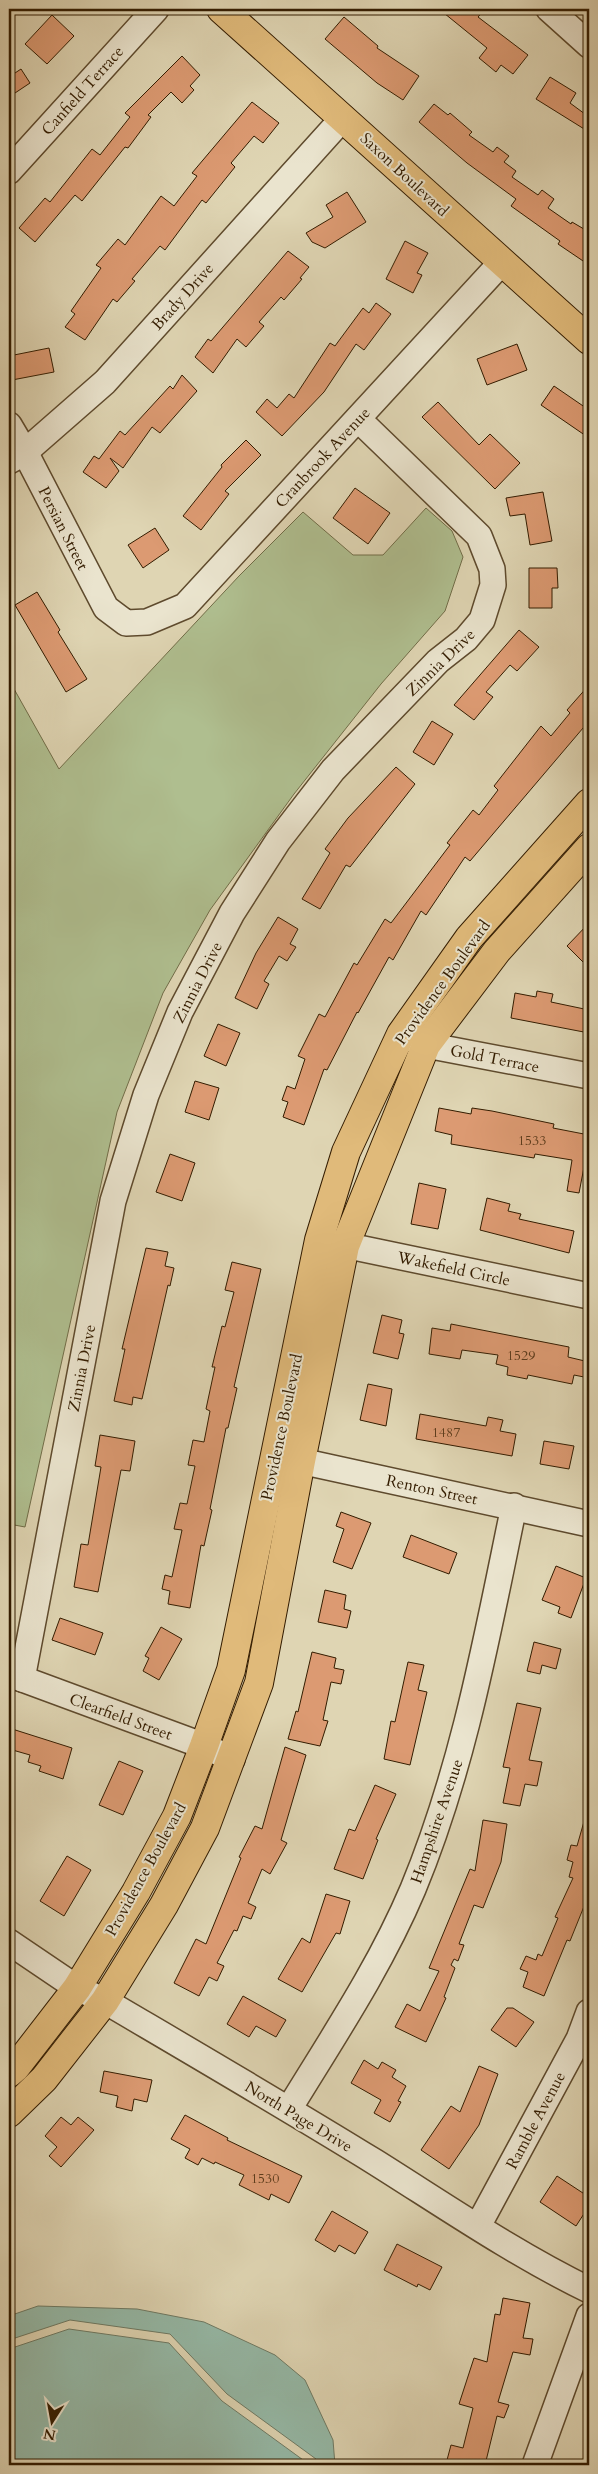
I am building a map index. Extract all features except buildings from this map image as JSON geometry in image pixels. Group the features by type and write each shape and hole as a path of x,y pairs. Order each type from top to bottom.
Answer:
{"main road":[{"name":"Saxon Boulevard","path":"220,9 589,340"},
{"name":"Providence Boulevard","path":"9,2113 44,2079 105,2001 164,1905 205,1828 259,1683 319,1240 346,1152 414,1039 470,938 589,803"},
{"name":"Providence Boulevard","path":"9,2073 16,2067 77,1988 136,1892 177,1816 231,1670 345,1246 414,1039 498,951 589,848"}],"street":[{"name":"Canfield Terrace","path":"9,171 156,9"},
{"path":"549,9 589,45"},
{"name":"Brady Drive","path":"17,456 105,382 343,118"},
{"name":"Cranbrook Avenue","path":"126,623 147,622 185,606 501,263"},
{"name":"Zinnia Drive","path":"15,1677 113,1201 146,1095 180,1012 232,913 278,842 333,770 438,661 466,639 482,620 493,585 492,569 479,536 358,419"},
{"name":"Persian Street","path":"9,426 17,456 106,608 126,623"},
{"name":"Gold Terrace","path":"414,1039 589,1076"},
{"name":"Wakefield Circle","path":"319,1240 589,1296"},
{"name":"Renton Street","path":"288,1458 514,1506 589,1524"},
{"name":"Hampshire Avenue","path":"289,2109 368,1982 413,1889 450,1787 465,1734 514,1506"},
{"name":"Clearfield Street","path":"15,1677 204,1746 232,1759"},
{"name":"North Page Drive","path":"9,1942 77,1988 105,2001 289,2109 478,2226 563,2277 589,2290"},
{"name":"Ramble Avenue","path":"478,2226 584,2041 589,2012"},
{"path":"535,2465 589,2316"}],"shaded area":[{"path":"426,508 452,531 463,557 445,611 381,684 294,794 210,910 163,993 117,1112 25,1527 9,1524 9,825 14,819 9,810 9,680 59,769 239,576 303,512 353,555 383,555"},
{"path":"38,2306 137,2309 204,2322 275,2355 305,2380 333,2440 335,2465 319,2465 316,2459 227,2394 170,2334 70,2320 9,2340 9,2316"},
{"path":"69,2329 169,2343 222,2401 310,2465 9,2465 9,2349"}]}
